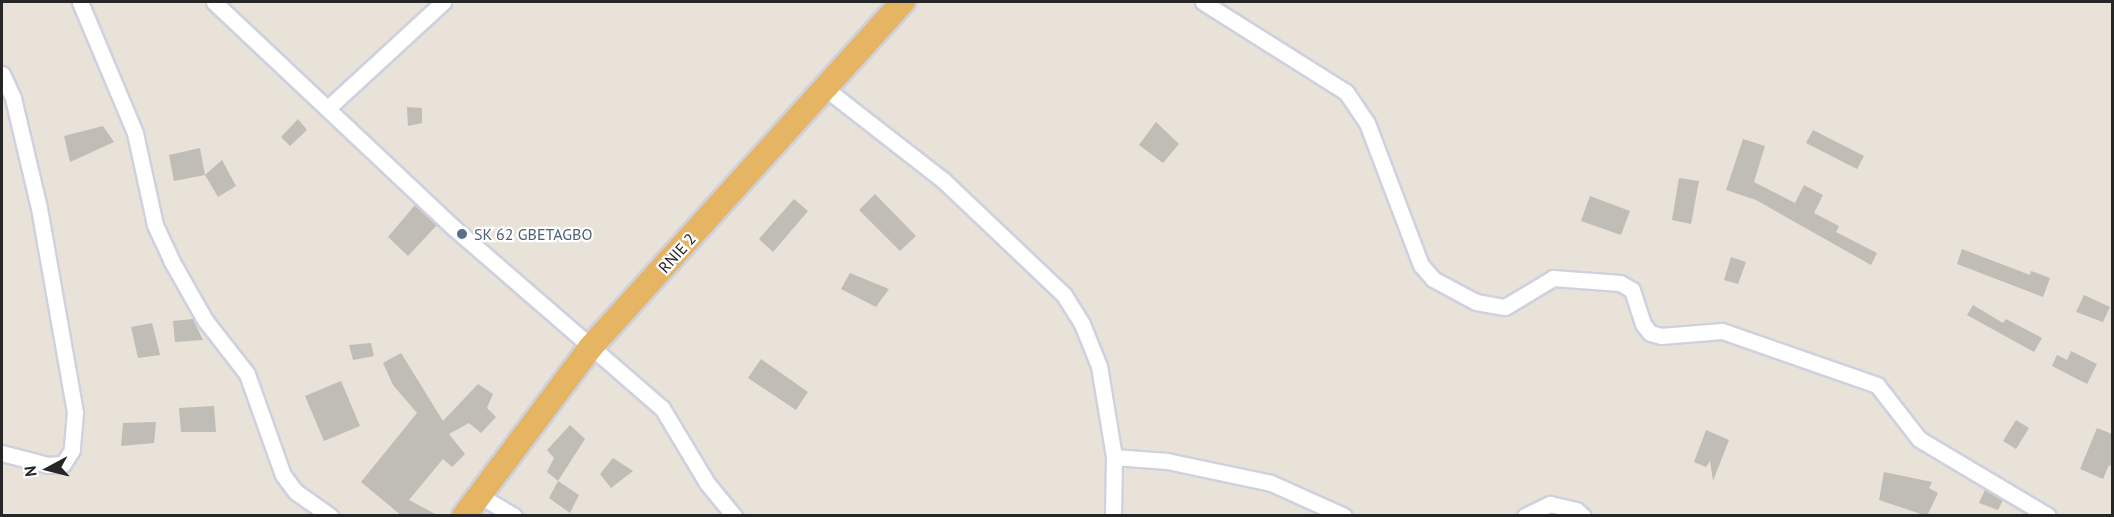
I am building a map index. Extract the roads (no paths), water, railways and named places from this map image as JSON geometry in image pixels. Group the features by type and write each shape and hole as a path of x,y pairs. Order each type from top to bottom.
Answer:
{"highway":[{"name":"RNIE 2","path":"464,516 477,495 590,348 826,89 897,4"}],"street":[{"path":"80,2 135,133 155,225 171,260 206,320 247,374 283,475 296,492 330,516"},
{"path":"214,2 329,107 454,228 662,408 707,483 734,516"},
{"path":"329,107 443,2"},
{"path":"1203,2 1346,92 1367,123 1421,265 1433,279 1476,302 1505,307 1553,278 1620,284 1632,290 1643,324 1650,333 1660,336 1722,331 1877,385 1919,440 2048,516"},
{"path":"2,74 12,98 39,208 75,412 72,450 63,464 30,462 2,453"},
{"path":"826,89 943,180 1064,295 1082,324 1100,366 1114,457 1113,516"},
{"path":"1114,457 1167,461 1260,480 1344,516"},
{"path":"477,495 514,516"},
{"path":"1525,516 1550,504 1569,507 1583,516"}],"place":[{"name":"SK 62 GBETAGBO","path":"462,234"}]}
